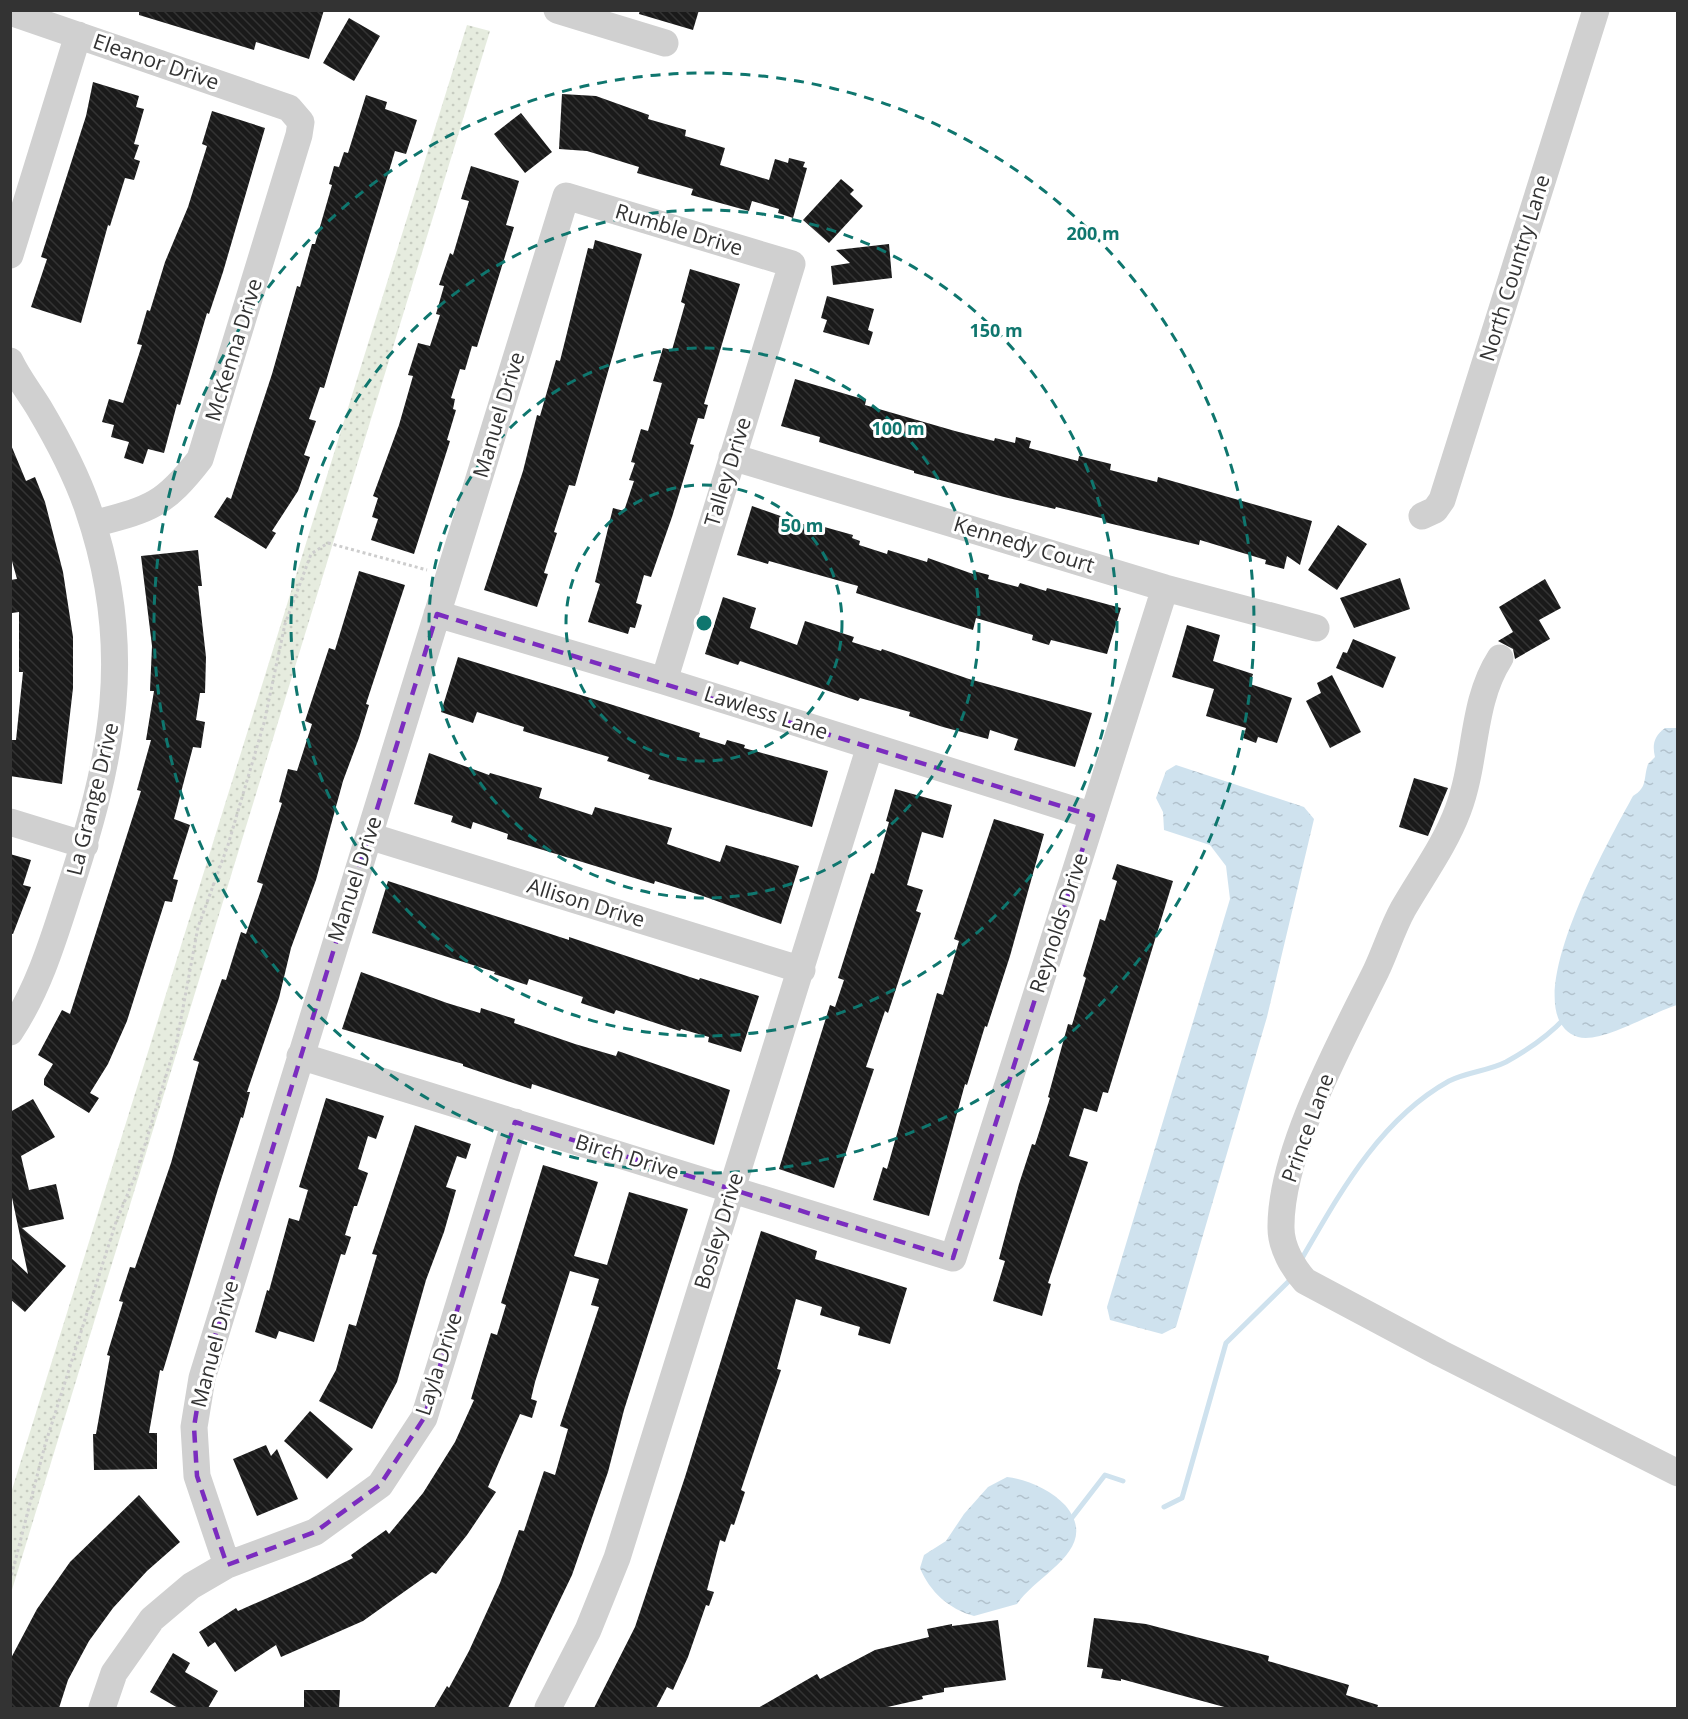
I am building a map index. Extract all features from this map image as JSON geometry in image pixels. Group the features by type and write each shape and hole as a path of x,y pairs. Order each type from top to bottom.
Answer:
{"street":[{"path":"557,10 665,44"},
{"name":"North Country Lane","path":"1422,516 1435,510 1442,500 1596,10"},
{"name":"Eleanor Drive","path":"10,12 289,108 298,116"},
{"path":"10,255 78,35"},
{"name":"McKenna Drive","path":"93,524 148,509 178,488 200,459 300,135 298,116"},
{"name":"Rumble Drive","path":"566,196 792,264"},
{"name":"Manuel Drive","path":"227,1565 197,1476 194,1428 202,1378 566,196"},
{"name":"Talley Drive","path":"664,681 792,264"},
{"name":"La Grange Drive","path":"10,362 52,431 70,466 93,524 110,596 116,687 112,731 104,773 85,845 43,969 10,1032"},
{"name":"Kennedy Court","path":"732,457 1165,588 1316,628"},
{"name":"Reynolds Drive","path":"953,1258 1165,588"},
{"name":"Lawless Lane","path":"437,614 664,681 1093,816"},
{"name":"Prince Lane","path":"1500,658 1490,674 1484,695 1472,761 1459,809 1450,830 1388,938 1377,969 1347,1028 1300,1138 1282,1205 1281,1231 1286,1250 1305,1281 1440,1353 1677,1473"},
{"name":"Bosley Drive","path":"548,1708 588,1630 617,1558 870,746"},
{"path":"10,822 85,845"},
{"name":"Allison Drive","path":"369,836 802,970"},
{"name":"Birch Drive","path":"300,1056 953,1258"},
{"name":"Layla Drive","path":"102,1708 114,1673 152,1619 191,1586 227,1565 315,1532 380,1485 424,1418 515,1122"}],"path":[{"path":"10,1581 45,1445 116,1222 136,1174 177,1040 198,927 228,845 264,723 285,624 311,554 328,543 449,576"}],"highlighted area":[{"path":"437,614 1093,816 953,1258 515,1122 424,1418 380,1485 315,1532 227,1565 197,1476 194,1427 202,1378"}],"shaded area":[{"path":"467,25 490,31 11,1593 11,1493"}],"water":[{"path":"1665,728 1678,728 1677,1005 1613,1032 1588,1038 1578,1037 1560,1022 1555,995 1560,960 1572,922 1589,882 1633,796 1643,786 1648,764 1655,757 1655,741 1658,734"},
{"path":"1176,765 1304,807 1314,819 1267,1017 1176,1327 1162,1334 1110,1320 1107,1307 1230,899 1226,866 1210,845 1164,830 1163,812 1156,798 1166,771"},
{"path":"1007,1477 1038,1486 1065,1505 1074,1521 1076,1535 1072,1547 1063,1559 1017,1604 974,1616 956,1609 941,1598 929,1585 920,1568 924,1555 946,1541 964,1514 988,1487"}],"building":[{"path":"139,10 324,10 309,59 256,42 254,50 139,15"},
{"path":"640,10 699,10 693,30 639,14"},
{"path":"349,18 380,36 354,81 323,63"},
{"path":"93,82 139,96 136,107 144,109 134,144 139,145 134,159 140,161 134,180 125,178 110,226 108,225 81,323 31,307 47,259 41,257 86,116"},
{"path":"562,94 596,96 649,115 648,119 686,130 685,136 725,148 720,165 769,180 775,159 788,163 789,158 805,162 803,167 807,168 793,218 778,213 779,209 752,201 749,211 691,195 693,189 637,173 639,167 587,151 559,149"},
{"path":"366,95 387,102 385,109 417,120 406,154 395,151 324,388 320,387 309,419 316,421 304,455 310,457 298,491 272,531 276,533 266,549 214,517 227,497 231,499 272,374 297,286 300,287 312,244 315,244 332,185 329,184 334,166 339,167 344,152 348,153"},
{"path":"212,111 265,128 223,272 209,314 207,313 180,405 177,404 164,453 148,449 143,464 124,458 129,442 111,437 114,425 102,422 109,399 123,403 142,345 137,344 147,310 150,311 165,262 188,207 207,146 202,144"},
{"path":"521,113 552,152 525,173 494,134"},
{"path":"471,166 519,181 506,225 514,227 477,347 472,346 465,370 460,369 451,398 455,399 453,409 456,410 447,440 450,441 414,554 371,540 378,519 372,517 378,498 373,496 399,425 413,376 408,375 418,343 430,346 440,315 436,314 444,286 439,285 450,253 453,255 469,201 461,199"},
{"path":"841,179 854,190 850,194 863,206 829,243 803,220"},
{"path":"595,240 642,254 575,486 569,485 554,532 557,533 544,573 548,574 537,607 484,590 523,471 537,415 540,416 556,360 560,361 588,248 593,249"},
{"path":"889,244 892,278 833,285 831,266 850,263 836,250"},
{"path":"690,269 740,284 704,404 708,405 704,419 698,418 690,444 694,445 672,517 651,577 644,575 636,603 642,605 635,628 630,627 628,634 588,622 600,584 595,582 613,508 624,511 634,481 629,480 635,463 631,462 641,429 648,431 662,383 653,381 663,348 672,350 685,304 681,302"},
{"path":"827,296 874,309 868,330 873,332 869,345 823,332 827,320 821,318"},
{"path":"795,379 866,400 865,405 955,431 994,441 995,438 1015,443 1016,437 1031,441 1029,448 1078,461 1079,456 1111,464 1110,470 1157,482 1158,477 1312,521 1300,565 1287,556 1284,569 1265,564 1266,560 1200,540 1199,545 1104,522 1105,519 1004,497 914,473 914,471 819,442 820,437 781,426"},
{"path":"11,445 26,481 35,477 45,502 63,572 73,637 73,688 62,784 10,776 10,752 12,740 16,740 23,672 19,672 19,612 12,613 10,600 10,580 17,579 10,554"},
{"path":"752,506 809,526 810,523 853,535 852,538 860,541 859,545 887,554 888,550 927,562 928,558 973,574 974,571 989,575 988,579 1018,587 1020,583 1046,591 1047,588 1121,608 1107,654 1051,640 1049,645 1032,640 1033,635 976,618 973,630 856,593 858,586 769,561 768,564 737,555"},
{"path":"1338,525 1367,544 1337,590 1308,570"},
{"path":"198,550 202,586 198,586 206,657 205,693 200,693 196,720 205,722 201,748 193,747 174,819 190,825 173,879 178,880 172,902 165,901 127,1021 108,1064 90,1093 99,1098 89,1113 44,1085 44,1079 53,1064 38,1055 62,1010 70,1014 141,791 137,790 151,740 146,740 154,691 150,691 152,646 141,556"},
{"path":"359,571 405,585 366,704 369,705 343,781 316,880 291,948 279,998 247,1092 250,1092 243,1118 241,1117 218,1189 163,1371 160,1370 149,1433 157,1433 157,1469 94,1470 93,1434 96,1434 110,1356 107,1355 123,1302 119,1301 130,1267 135,1268 171,1163 199,1062 193,1060 222,979 226,980 241,932 246,934 263,884 257,882 282,803 279,802 288,769 297,771 312,724 305,721 329,648 335,650"},
{"path":"1400,578 1410,609 1354,628 1340,598"},
{"path":"1545,579 1561,608 1539,620 1550,639 1515,659 1513,649 1498,641 1513,632 1499,607"},
{"path":"723,597 756,608 750,628 797,645 805,621 854,637 852,642 881,651 882,649 969,679 1092,713 1075,767 1014,750 1018,739 990,730 988,739 909,716 910,712 860,698 858,701 740,661 738,665 705,654"},
{"path":"1187,625 1220,635 1213,661 1253,674 1250,684 1292,698 1277,743 1258,737 1256,743 1243,738 1246,728 1206,716 1214,689 1172,677"},
{"path":"1353,639 1396,657 1383,688 1336,668 1343,652 1347,653"},
{"path":"458,657 700,733 699,737 725,745 727,740 745,745 744,748 828,771 812,827 648,779 650,775 607,761 609,757 523,731 524,727 477,712 473,723 441,712"},
{"path":"1332,675 1361,732 1330,748 1306,701 1321,693 1317,683"},
{"path":"429,753 489,775 490,773 542,788 539,798 592,815 595,807 672,828 667,844 720,862 726,845 799,866 781,924 655,881 654,884 507,839 508,834 473,822 471,829 451,822 453,816 414,804"},
{"path":"1414,778 1448,788 1428,836 1399,827"},
{"path":"895,789 952,805 943,838 922,832 907,885 923,890 916,911 921,913 888,1013 885,1011 866,1067 874,1069 834,1188 779,1169 830,1005 835,1007 844,980 838,978 871,873 874,874 889,822 886,821"},
{"path":"994,819 1044,834 1010,956 967,1085 965,1084 929,1216 873,1200 883,1167 887,1169 937,993 943,995 959,941 954,939"},
{"path":"10,854 31,860 23,885 31,887 13,934 10,933"},
{"path":"1117,864 1173,881 1108,1093 1103,1092 1097,1112 1084,1108 1069,1156 1088,1162 1048,1283 1051,1284 1042,1316 993,1301 1005,1261 999,1259 1019,1184 1032,1144 1035,1145 1050,1098 1048,1097 1068,1024 1072,1025 1086,978 1083,976 1100,919 1105,921 1117,881 1112,879"},
{"path":"388,881 569,940 569,937 699,980 700,978 759,996 741,1052 708,1042 709,1037 681,1029 680,1031 616,1010 614,1014 581,1003 583,997 529,979 527,985 494,974 495,972 372,933"},
{"path":"361,972 447,1003 480,1013 481,1008 515,1019 514,1023 575,1044 616,1056 618,1051 730,1090 714,1145 532,1084 531,1089 463,1066 463,1064 342,1029"},
{"path":"326,1098 384,1116 376,1139 368,1136 358,1169 368,1173 357,1206 354,1206 345,1235 351,1237 345,1255 341,1254 314,1342 279,1331 276,1339 255,1332 289,1218 299,1221 308,1190 299,1187"},
{"path":"33,1099 55,1137 21,1156 29,1190 56,1184 64,1219 22,1228 66,1266 25,1312 10,1299 10,1257 28,1274 10,1188 10,1112"},
{"path":"415,1125 471,1144 466,1159 457,1156 446,1187 456,1190 444,1232 426,1280 397,1382 372,1429 319,1401 336,1370 349,1324 356,1326 377,1255 372,1254"},
{"path":"543,1165 598,1182 574,1256 607,1265 629,1192 688,1209 624,1410 608,1472 572,1575 508,1708 434,1708 447,1686 449,1688 469,1651 500,1583 519,1530 524,1531 544,1471 555,1475 568,1429 560,1426 599,1307 591,1305 599,1279 570,1271 535,1382 531,1399 537,1401 532,1418 520,1414 488,1487 496,1492 467,1535 436,1574 432,1572 363,1621 281,1657 276,1645 235,1672 215,1642 208,1647 199,1632 236,1608 238,1611 353,1558 351,1555 386,1530 389,1534 423,1493 455,1442 474,1400 471,1399 491,1333 497,1335 506,1305 501,1303"},
{"path":"761,1231 817,1251 815,1259 907,1288 890,1344 858,1335 860,1327 820,1315 822,1307 796,1299 777,1369 781,1370 741,1490 745,1492 734,1525 731,1524 725,1542 720,1540 707,1590 714,1592 709,1606 706,1605 688,1657 673,1690 667,1687 656,1708 594,1708 635,1627 685,1477"},
{"path":"310,1411 353,1449 327,1479 284,1441"},
{"path":"266,1445 271,1456 277,1449 298,1499 257,1516 233,1459"},
{"path":"139,1495 180,1542 147,1571 113,1608 89,1641 68,1680 59,1708 10,1708 10,1660 37,1609 70,1562"},
{"path":"1094,1618 1146,1624 1269,1656 1268,1661 1349,1685 1346,1695 1378,1705 1377,1708 1228,1708 1121,1679 1121,1681 1101,1678 1103,1669 1087,1667"},
{"path":"998,1620 1006,1680 944,1688 944,1692 922,1696 923,1699 883,1708 758,1708 817,1674 820,1679 875,1650 929,1637 927,1629 952,1624 952,1626"},
{"path":"173,1653 190,1663 185,1672 218,1691 208,1708 178,1708 150,1692"},
{"path":"304,1690 340,1690 339,1708 304,1708"}],"waterway":[{"path":"1301,1260 1363,1160 1402,1116 1424,1097 1449,1081 1514,1058 1545,1036 1565,1018"},
{"path":"1164,1507 1182,1498 1226,1343 1288,1282"},
{"path":"1071,1519 1105,1475 1123,1481"}]}
